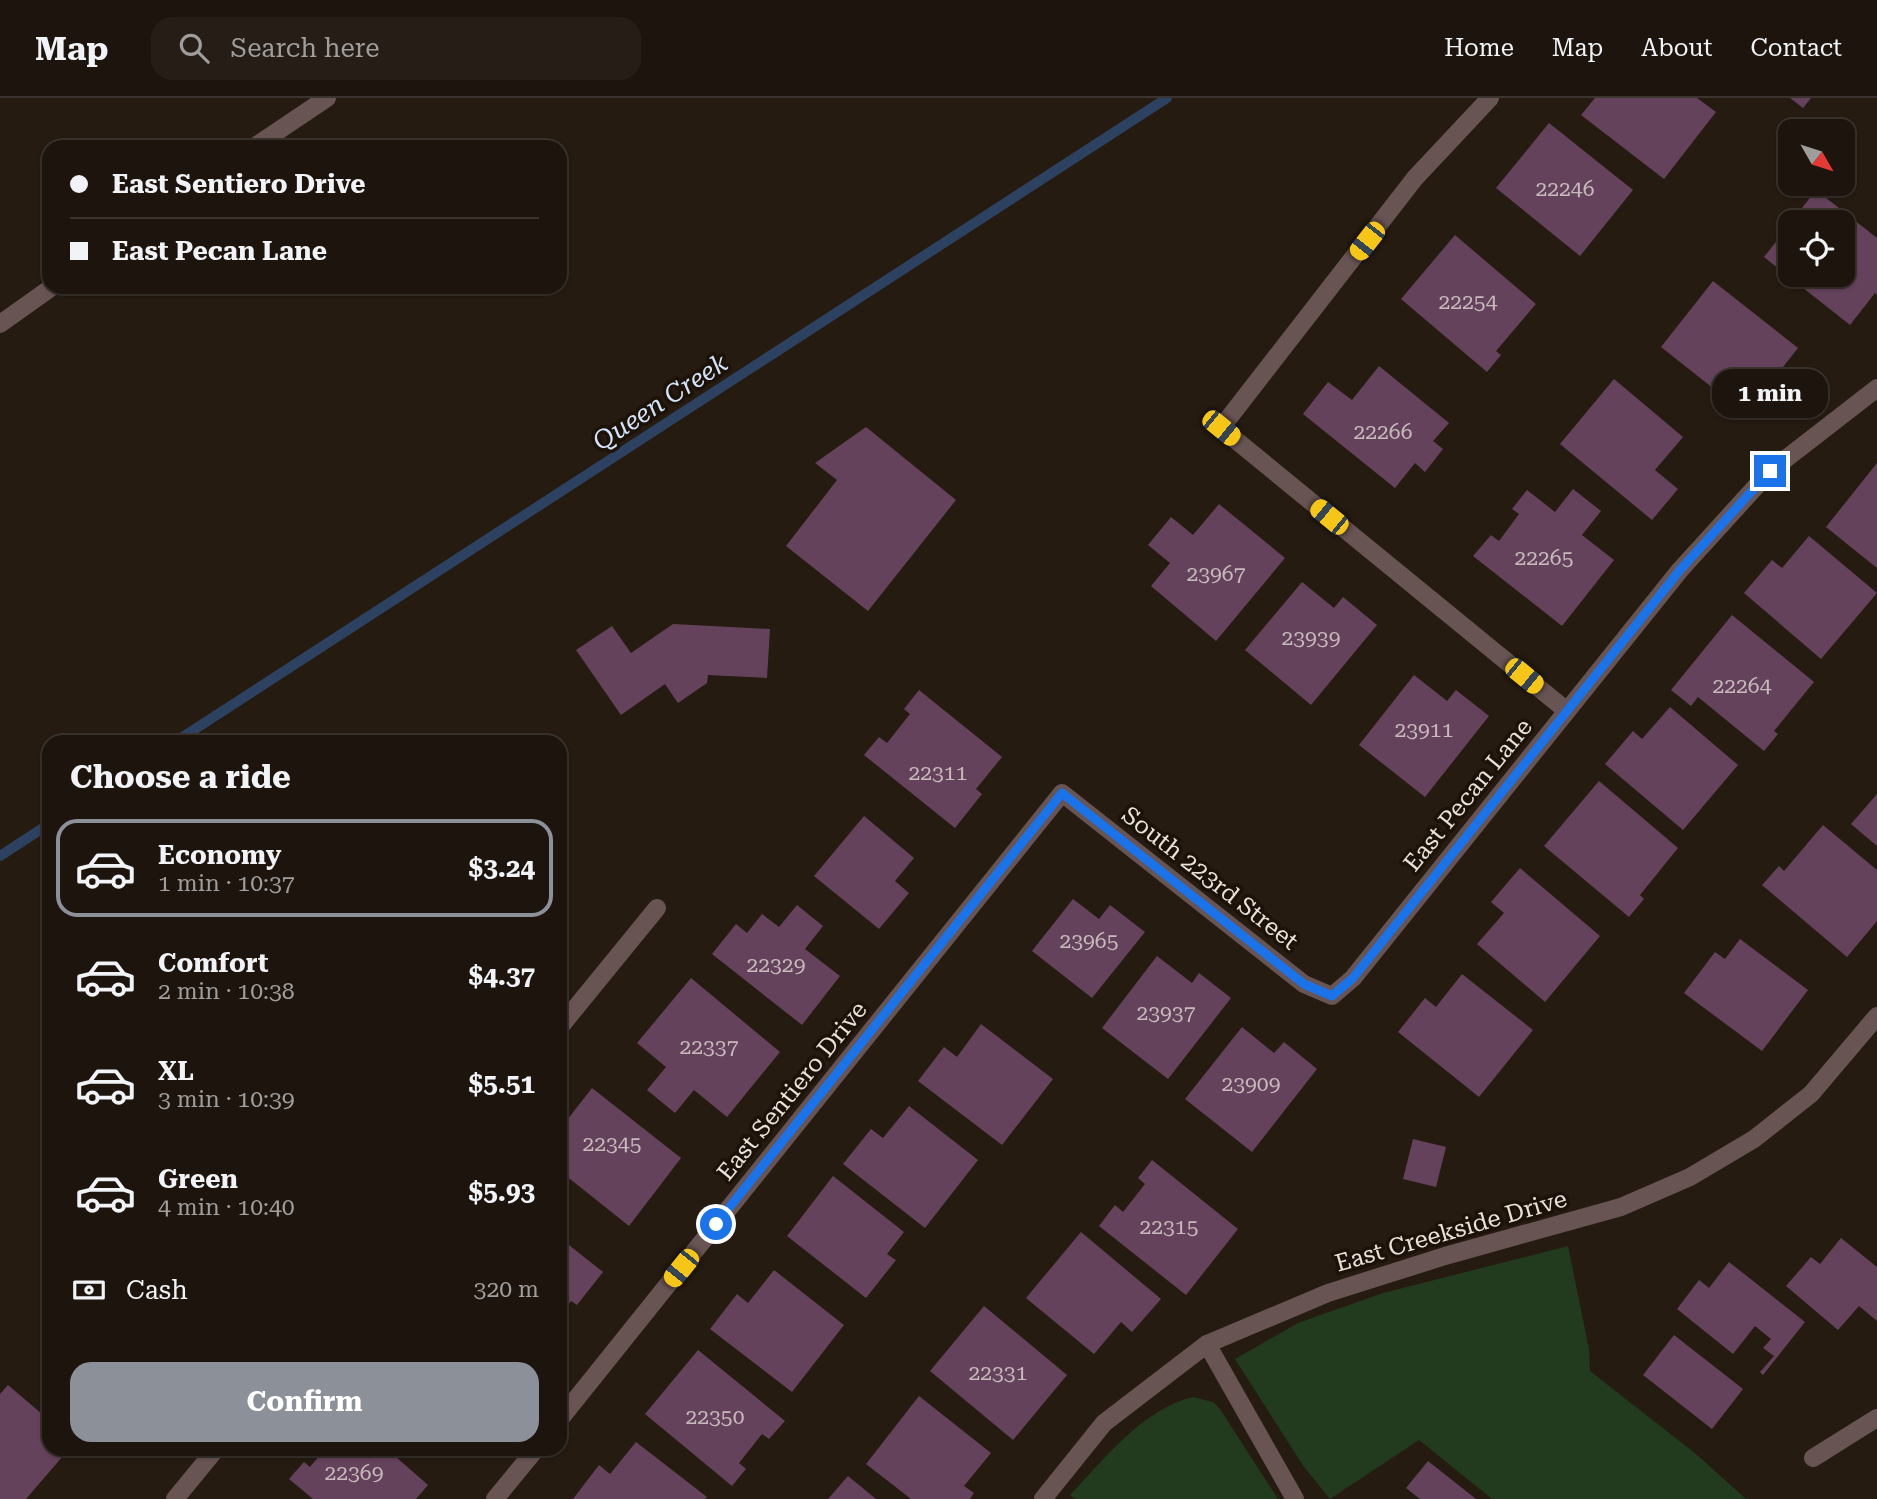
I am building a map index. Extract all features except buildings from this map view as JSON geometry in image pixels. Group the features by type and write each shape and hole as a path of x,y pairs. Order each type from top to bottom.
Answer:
{"street":[{"path":"264,140 327,98"},
{"path":"1490,98 1415,178 1221,428 1567,711"},
{"path":"0,324 42,294"},
{"name":"East Pecan Lane","path":"1332,996 1353,978 1680,570 1770,471 1877,388"},
{"name":"South 223rd Street","path":"1062,793 1304,984 1332,996"},
{"name":"East Sentiero Drive","path":"567,1410 1062,793"},
{"path":"567,1018 657,908"},
{"name":"East Creekside Drive","path":"1043,1499 1104,1423 1206,1344 1328,1293 1446,1256 1621,1207 1690,1177 1755,1139 1811,1094 1877,1016"},
{"path":"1206,1344 1295,1499"},
{"path":"1813,1458 1877,1418"},
{"path":"175,1499 210,1456"},
{"path":"495,1499 530,1456"}],"green space":[{"path":"1568,1246 1589,1349 1590,1371 1696,1454 1746,1499 1492,1499 1419,1440 1330,1499 1304,1467 1235,1359 1298,1323 1383,1293"},
{"path":"1193,1397 1213,1402 1220,1409 1278,1499 1075,1499 1070,1495 1141,1424 1175,1403"}],"waterway":[{"name":"Queen Creek","path":"186,735 1167,98"},
{"name":"Queen Creek","path":"0,856 42,829"}],"route":[{"path":"716,1224 1062,793 1304,984 1332,996 1353,978 1680,570 1770,471"}]}
